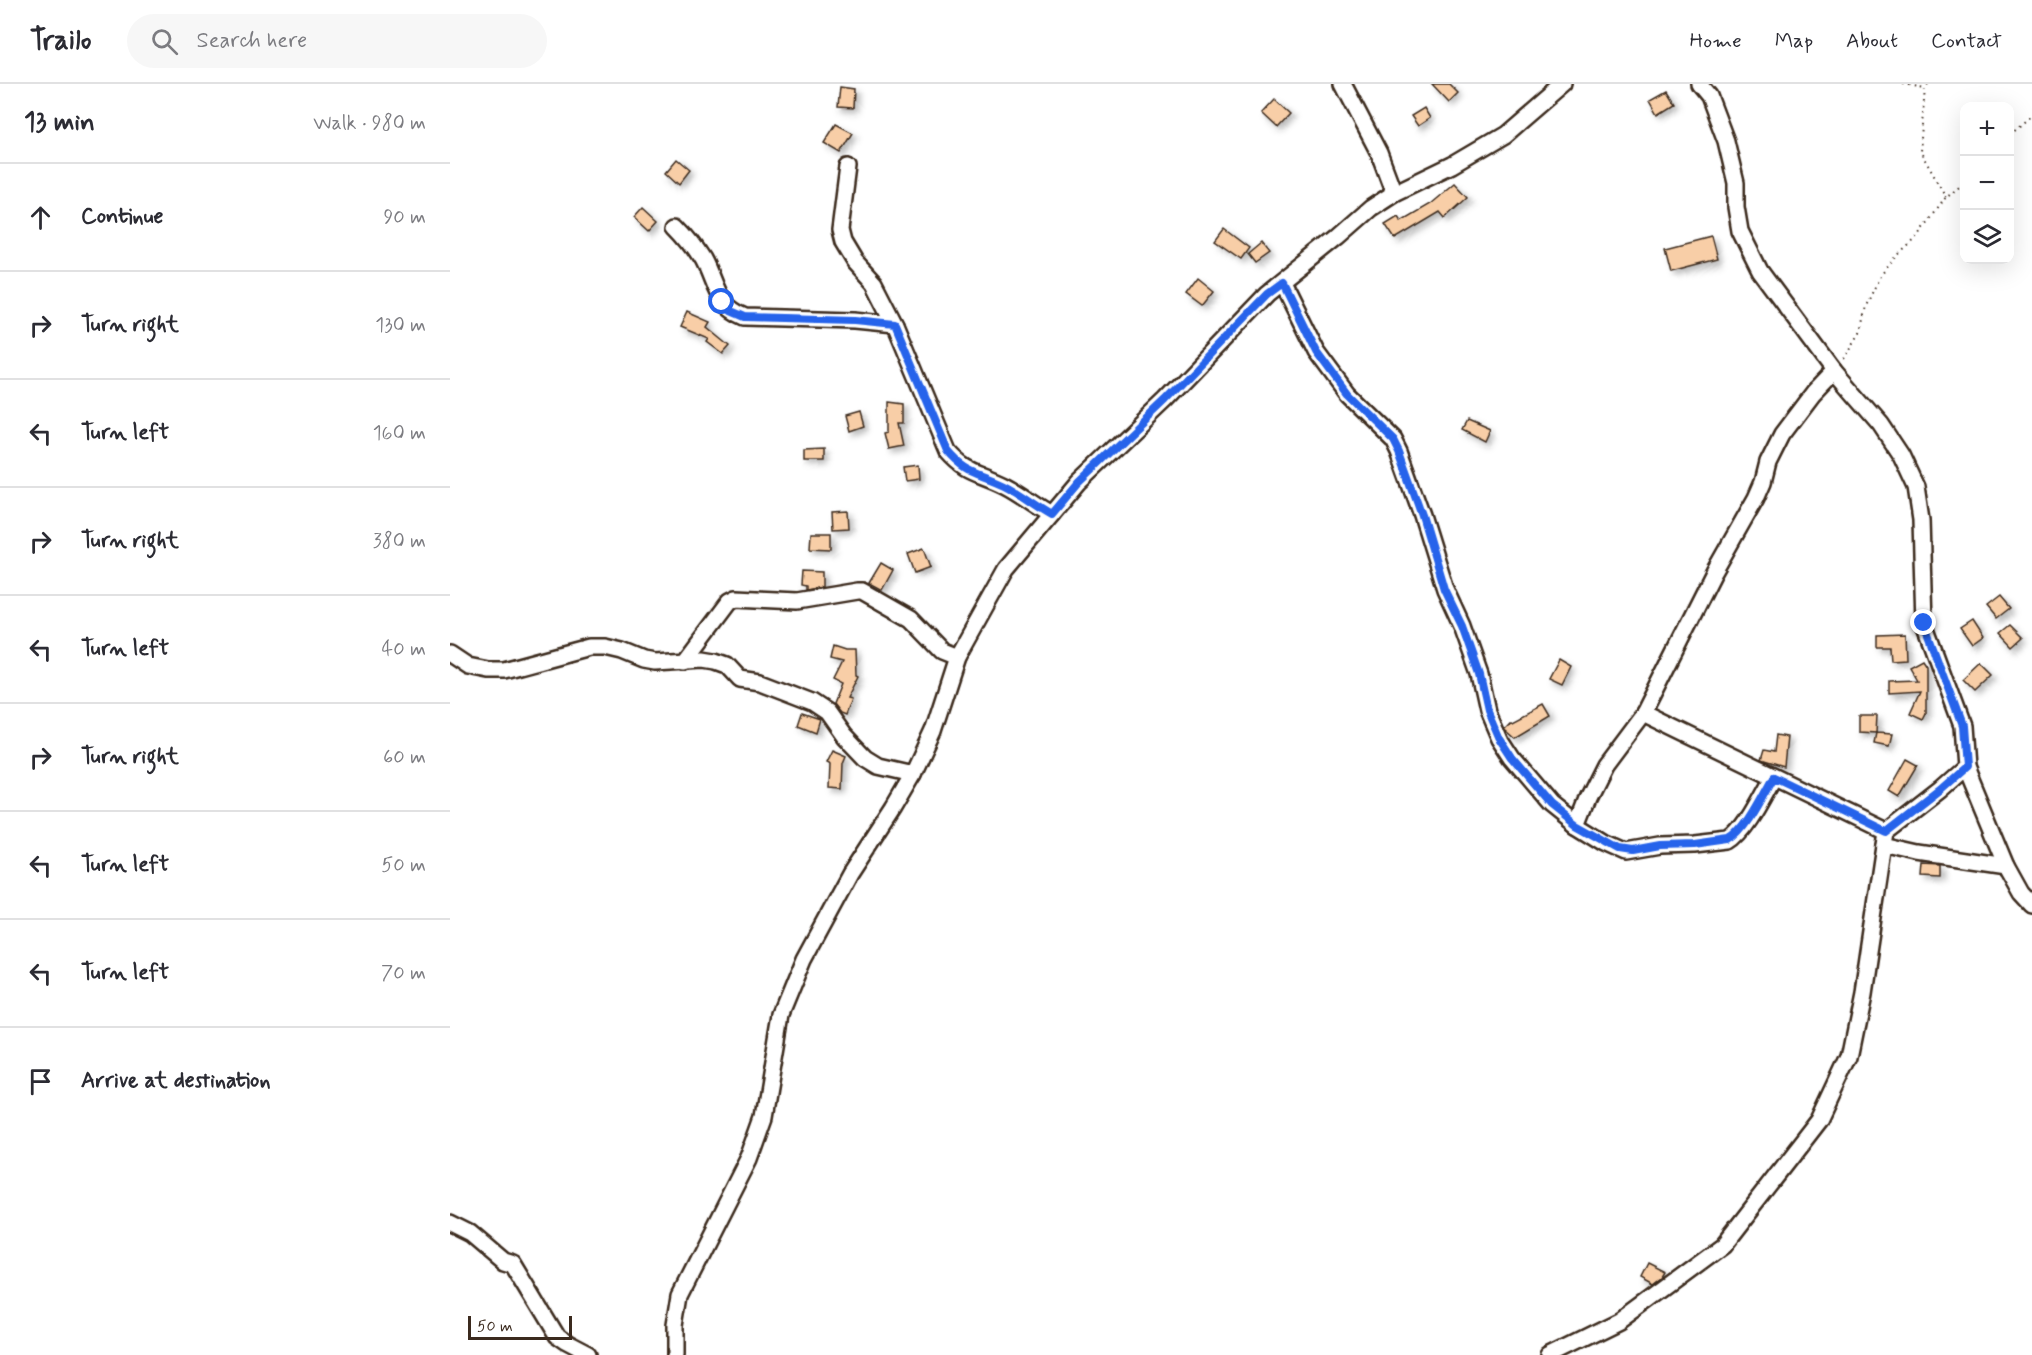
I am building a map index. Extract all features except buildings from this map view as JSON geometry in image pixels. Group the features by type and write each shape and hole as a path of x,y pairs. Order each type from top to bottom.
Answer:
{"street":[{"path":"1343,84 1379,153 1394,193"},
{"path":"675,1355 675,1325 680,1293 749,1158 764,1116 772,1059 785,1005 804,959 850,874 912,774 933,731 957,657 1006,569 1079,482 1165,400 1267,294 1371,208 1394,193 1452,165 1503,135 1562,84"},
{"path":"1699,84 1709,96 1726,141 1736,183 1736,207 1740,231 1760,271 1834,371 1881,425 1901,455 1916,487 1921,520 1924,623 1962,726 1965,767 2006,866 2021,893 2032,905"},
{"path":"848,167 840,230 843,242 855,262 874,283 895,324 948,451 959,465 1004,484 1052,514"},
{"path":"676,226 691,241 703,260 722,302 731,311 745,317 855,320 895,324"},
{"path":"1282,283 1316,352 1347,394 1393,439 1422,515 1444,589 1462,626 1479,674 1487,710 1499,738 1512,758 1552,805 1577,825 1626,852 1660,846 1695,845 1734,838 1746,823 1774,777"},
{"path":"1577,825 1604,765 1643,713 1714,572 1756,498 1764,482 1768,462 1782,434 1813,393 1834,371"},
{"path":"685,661 730,601 736,598 797,601 858,591 862,591 911,619 942,651 957,657"},
{"path":"450,654 468,666 488,670 504,670 589,647 605,647 656,662 704,659 716,661 727,665 740,679 760,682 813,702 827,712 844,736 865,758 878,766 912,774"},
{"path":"1643,713 1774,777 1885,838 1919,853 2006,866"},
{"path":"1550,1355 1619,1321 1722,1245 1819,1120 1849,1056 1862,992 1885,838 1965,767"},
{"path":"450,1223 471,1233 503,1261 513,1264 557,1337 588,1355"}],"path":[{"path":"1904,84 1924,88"},
{"path":"1928,84 1924,88 1920,151 1946,197"},
{"path":"2014,131 2032,115"},
{"path":"1834,371 1860,333 1866,306 1880,276 1897,255 1917,238 1946,197 1960,186"}],"route":[{"path":"722,302 731,311 745,317 855,320 895,324 948,451 959,465 1004,484 1052,514 1079,482 1165,400 1267,294 1282,283 1316,352 1347,394 1393,439 1399,451 1422,515 1444,589 1462,626 1479,674 1487,710 1499,738 1512,758 1552,805 1577,825 1626,852 1660,846 1724,842 1734,838 1746,823 1774,777 1886,831 1965,767 1962,726 1924,623"}]}
